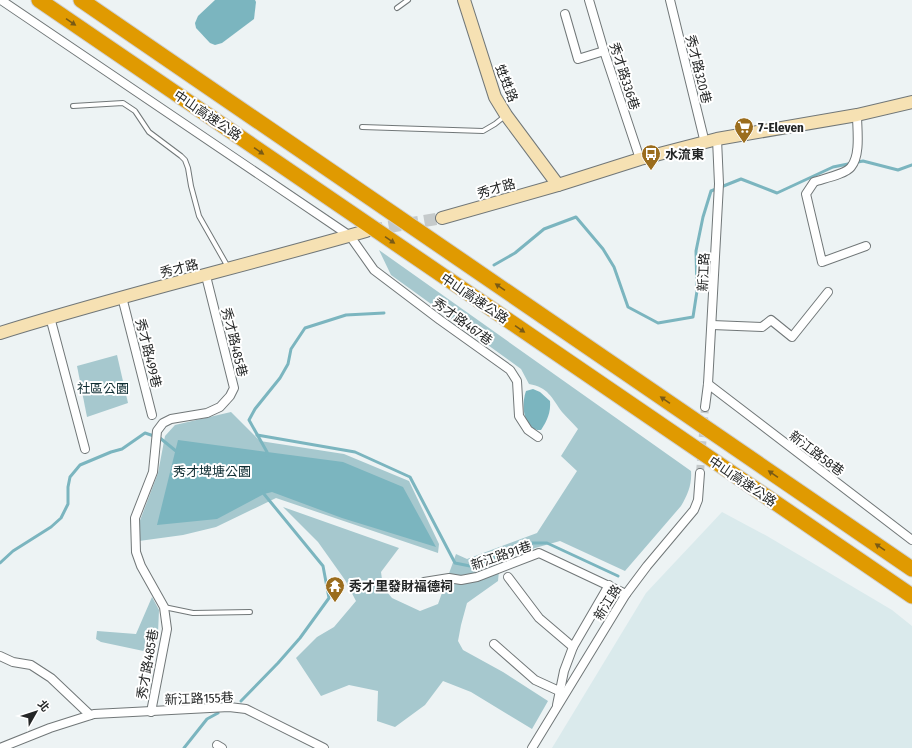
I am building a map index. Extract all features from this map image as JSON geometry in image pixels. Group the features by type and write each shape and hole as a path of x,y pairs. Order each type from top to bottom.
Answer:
{"highway":[{"name":"中山高速公路","path":"39,0 912,596"},
{"name":"中山高速公路","path":"81,0 912,569"}],"main road":[{"name":"甡甡路","path":"464,0 495,98 506,116 558,185"},
{"name":"秀才路","path":"442,218 558,185 640,159 717,139 857,115 912,102"},
{"name":"秀才路","path":"0,333 122,297 206,276 366,231"}],"street":[{"path":"1,0 350,236"},
{"name":"秀才路336巷","path":"589,0 604,51 640,159"},
{"name":"秀才路320巷","path":"670,0 705,143"},
{"path":"565,14 578,59 604,51"},
{"path":"857,115 857,145 855,158 851,168 844,172 814,182 806,194 822,262 866,246"},
{"name":"新江路","path":"705,407 712,325 720,184 717,139"},
{"name":"秀才路467巷","path":"350,236 374,270 510,370 517,382 519,416 528,430 538,437"},
{"name":"秀才路485巷","path":"151,712 167,630 164,607 141,566 136,552 135,518 153,472 157,431 163,423 171,418 207,413 220,407 230,396 234,388 206,276"},
{"path":"712,325 762,327 771,320 792,337 828,292"},
{"name":"秀才路499巷","path":"122,297 152,415"},
{"path":"50,318 85,449"},
{"name":"新江路58巷","path":"708,384 912,540"},
{"name":"新江路","path":"532,748 626,594 647,566 694,510 698,500 700,473"},
{"name":"新江路91巷","path":"424,582 449,578 461,580 477,577 539,553 626,594"},
{"path":"508,577 538,618 573,647"},
{"path":"557,707 559,691 573,647 609,585"},
{"path":"494,644 535,680 559,691"},
{"path":"0,656 13,662 30,665 51,678 90,715"},
{"name":"新江路155巷","path":"0,748 50,728 94,714 229,707 246,709 324,748"}],"lane":[{"path":"397,8 408,0"},
{"path":"73,106 123,103 135,111 149,132 185,160 199,216 229,269"},
{"path":"362,127 483,131 506,116"},
{"path":"164,607 193,612 250,612"}],"shaded area":[{"path":"215,0 255,0 256,2 254,19 222,43 215,45 210,43 196,28 195,23 198,16"},
{"path":"533,389 540,392 550,401 548,416 541,430 530,426 524,412 526,391"},
{"name":"秀才埤塘公園","path":"178,440 343,462 403,487 436,547 342,518 272,492 264,494 217,519 157,525"},
{"path":"722,512 767,536 892,610 912,626 912,748 552,748 646,593"}],"green space":[{"path":"379,250 691,471 689,489 681,506 625,571 560,541 535,548 500,561 498,581 467,603 458,641 463,650 503,672 548,701 532,729 471,692 443,681 425,705 395,727 377,721 378,691 349,685 321,696 296,658 317,637 334,627 356,601 345,580 318,542 283,507 399,548 381,572 383,587 392,598 420,611 438,604 456,554 467,559 537,533 577,471 561,456 578,429 562,412 549,394 545,390 535,385 529,384 521,369 391,275"},
{"name":"社區公園","path":"117,355 128,403 87,417 77,366"},
{"name":"秀才埤塘公園","path":"231,412 260,441 344,454 409,481 439,544 438,553 276,498 216,527 183,535 139,541 139,523 158,473 165,436 175,425"},
{"path":"152,597 159,610 158,633 153,653 101,642 96,639 97,631 136,634"}],"waterway":[{"path":"494,265 515,253 544,229 576,217 603,249 614,267 628,307 658,323 693,317 697,291 696,251 703,217 711,191 741,179 777,193 833,167 863,161 898,170 912,165"},
{"path":"267,455 267,452 249,420 255,409 280,378 288,364 291,349 305,328 346,315 384,313"},
{"path":"0,563 13,551 51,527 61,518 68,504 68,487 70,477 80,465 122,449 145,433 160,438 179,452"},
{"path":"257,435 355,452 410,477 455,563 470,566 486,561 526,543 547,543 618,576"},
{"path":"241,701 300,638 329,598 323,566 264,494 264,490"},
{"path":"184,748 207,719 218,713"}],"tunnel":[{"path":"371,230 442,218"},
{"path":"700,473 705,407"}],"place":[{"name":"7-Eleven","path":"744,144"},
{"name":"水流東","path":"651,171"},
{"name":"秀才里發財福德祠","path":"335,603"}]}
